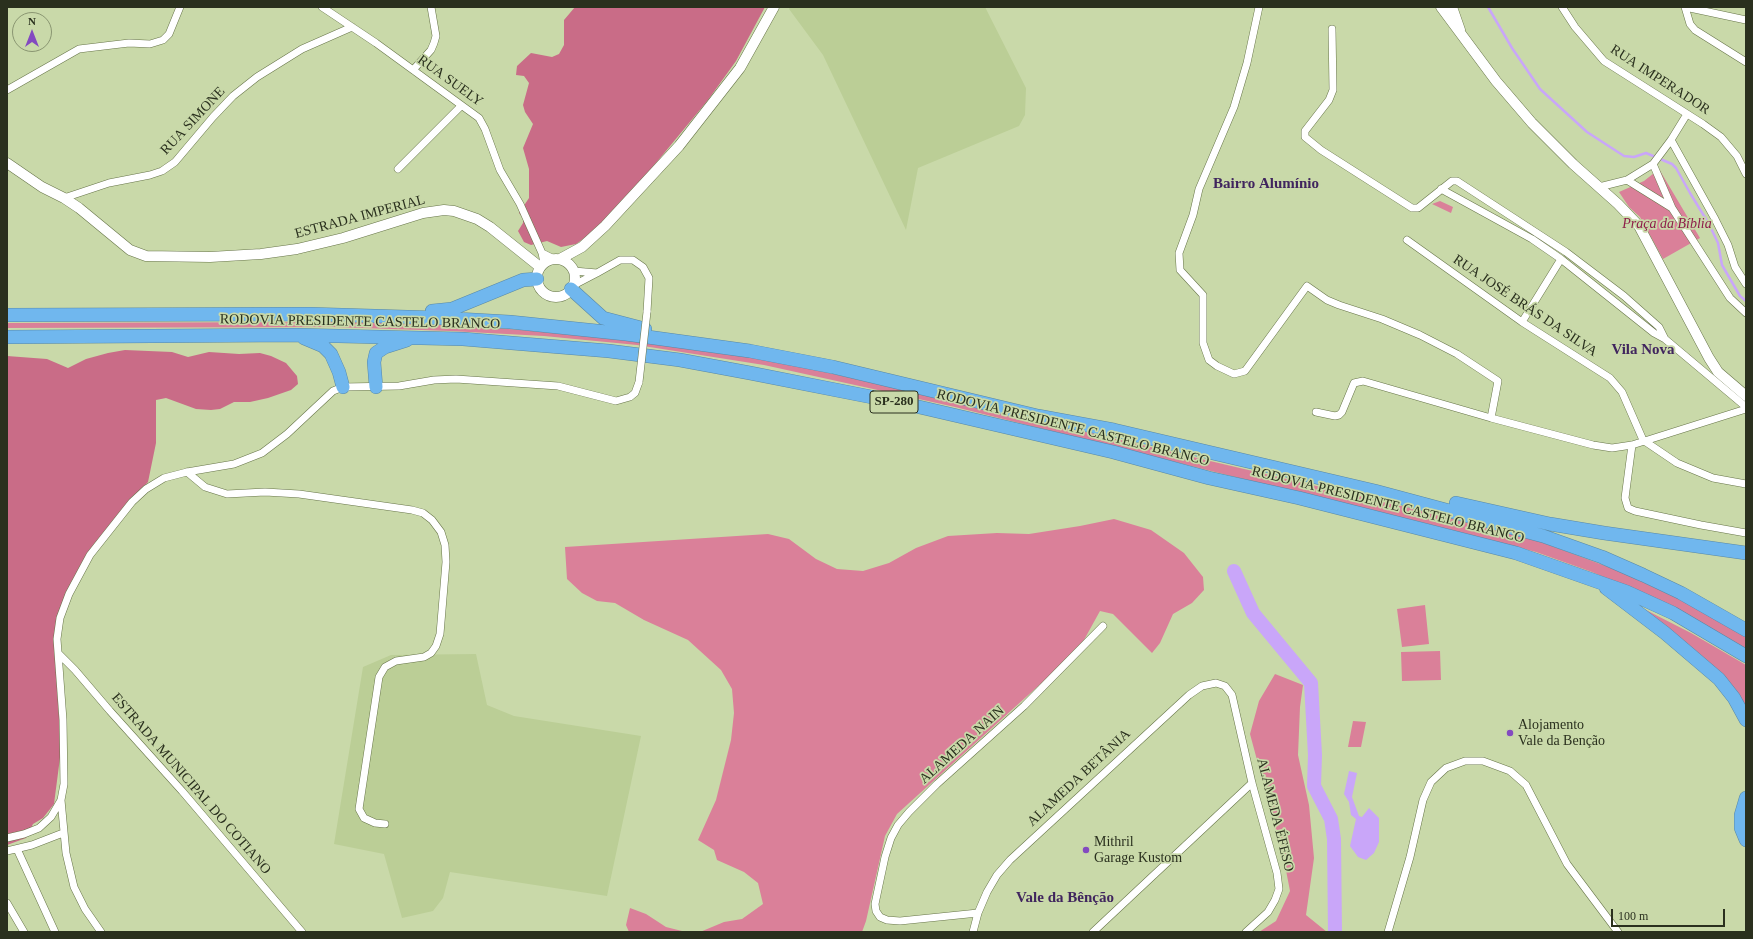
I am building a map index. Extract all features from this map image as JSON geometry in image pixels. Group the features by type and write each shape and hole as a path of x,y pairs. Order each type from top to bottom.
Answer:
{"highway":[{"path":"309,314 441,311 465,305 524,280 541,265"},
{"path":"573,287 603,318 636,327 712,341 750,351"},
{"name":"RODOVIA PRESIDENTE CASTELO BRANCO","path":"7,316 309,314 440,318 510,322 626,334 750,351 833,367 1030,414 1114,430 1374,491 1543,536 1582,550 1681,593 1746,630"},
{"path":"297,335 324,346 339,372 343,387"},
{"name":"RODOVIA PRESIDENTE CASTELO BRANCO","path":"7,337 297,335 418,337 539,344 672,359 902,403 1113,452 1209,478 1449,535 1516,553 1594,579 1627,592 1673,613 1715,636 1746,656"},
{"path":"376,387 374,362 376,353 386,347 418,337"},
{"path":"1374,491 1416,494 1550,524 1746,553"},
{"path":"1594,579 1665,633 1719,679 1734,698 1746,720"},
{"path":"1746,798 1741,815 1741,828 1746,840"}],"street":[{"path":"7,90 80,49 128,43 150,44 163,40 169,34 180,7"},
{"name":"RUA SUELY","path":"322,7 479,118 485,129 500,170 520,204 541,265"},
{"path":"413,70 431,50 434,43 436,36 432,7"},
{"path":"101,932 74,888 63,833 61,800 64,776 59,654 57,639 60,618 70,594 90,555 112,526 146,489 164,478 187,472 234,464 262,453 287,434 333,391 343,387 411,385 434,380 456,379 558,386 616,401 630,397 635,393 639,382 647,312 649,278 643,267 633,260 620,260 573,287 562,296 550,296 541,290 541,265 582,247 605,226 643,186 713,105 743,62 774,7"},
{"path":"1259,7 1247,63 1234,107 1201,183 1193,214 1179,253 1180,270 1203,295 1203,333 1206,353 1210,360 1217,366 1234,374 1240,374 1245,371 1307,286 1333,303 1382,319 1420,335 1457,354 1498,381 1491,418"},
{"path":"1441,7 1496,81 1532,123 1639,226 1709,358 1718,372 1746,396"},
{"path":"1452,7 1463,38"},
{"name":"RUA IMPERADOR","path":"1562,7 1583,38 1604,61 1722,137 1736,156 1746,174"},
{"path":"1746,20 1685,7 1690,24 1695,30 1746,62"},
{"name":"RUA SIMONE","path":"64,198 109,183 150,175 162,171 175,162 233,96 258,77 302,49 352,27"},
{"path":"1332,29 1333,90 1329,100 1305,131 1305,137 1321,150 1412,208 1418,208 1441,189 1452,182 1457,181 1474,194 1571,256 1659,327 1665,339"},
{"path":"398,169 461,106"},
{"path":"1599,187 1628,180 1653,164 1671,140 1687,114"},
{"path":"1671,140 1715,219 1728,245 1735,267 1746,284"},
{"name":"ESTRADA IMPERIAL","path":"7,164 42,187 64,198 88,215 116,240 130,250 146,256 210,257 261,254 297,249 343,238 423,212 444,210 454,211 483,223 541,265"},
{"path":"1653,164 1672,208 1730,298 1746,313"},
{"path":"1628,180 1672,208"},
{"path":"1441,189 1532,239 1561,259 1654,333 1665,339 1746,408"},
{"path":"1468,204 1474,194"},
{"name":"RUA JOSÉ BRÁS DA SILVA","path":"1407,240 1522,322 1610,378 1622,392 1643,440"},
{"path":"573,287 574,270 582,247"},
{"path":"557,259 566,261 574,270 597,273"},
{"path":"1522,322 1561,259"},
{"path":"1316,412 1335,416 1339,415 1342,412 1354,383 1363,381 1491,418 1593,445 1612,448 1632,445 1643,440 1746,408"},
{"path":"1643,440 1677,463 1713,478 1746,484"},
{"path":"1632,445 1625,498 1628,508 1635,511 1701,525 1746,533"},
{"path":"187,472 205,487 227,494 265,492 299,494 412,510 423,513 432,520 441,532 445,545 446,562 440,634 436,646 431,653 424,657 396,661 385,667 379,677 359,810 364,818 375,823 386,824"},
{"name":"ALAMEDA NAIN","path":"978,914 900,921 887,920 880,917 876,911 875,904 885,857 891,838 898,825 937,784 1024,706 1103,626"},
{"name":"ESTRADA MUNICIPAL DO COTIANO","path":"59,654 75,670 182,791 302,932"},
{"name":"ALAMEDA BETÂNIA","path":"973,932 978,914 997,875 1010,860 1189,695 1202,686 1216,683 1225,686 1232,695"},
{"name":"ALAMEDA ÉFESO","path":"1232,695 1252,783 1277,873 1279,889 1268,912 1246,932"},
{"path":"1388,932 1410,857 1423,800 1431,782 1446,768 1465,761 1483,761 1510,771 1526,785 1567,864 1618,932"},
{"path":"1093,932 1252,783"},
{"path":"7,838 39,828 51,817 61,800"},
{"path":"7,852 63,833"},
{"path":"17,849 55,932"},
{"path":"7,903 24,932"}],"shaded area":[{"path":"575,7 765,7 736,61 708,100 613,215 600,227 576,244 561,247 547,241 531,245 524,242 518,231 523,223 523,218 519,213 529,198 529,169 523,148 533,124 525,112 523,105 529,83 524,76 516,75 517,66 531,53 552,57 559,54 564,45 564,20"},
{"path":"790,7 985,7 1026,88 1025,115 1019,126 918,168 906,230 823,55 789,9"},
{"path":"125,350 172,352 188,357 209,352 239,354 260,353 286,363 297,376 298,384 291,390 268,398 250,402 234,402 220,409 196,409 166,398 156,400 156,443 148,482 117,516 88,556 61,617 55,648 61,750 54,804 43,818 33,824 26,838 7,845 7,356 47,359 68,368 86,359"},
{"path":"476,654 487,705 514,716 641,736 607,896 450,872 443,898 433,911 402,918 384,854 334,844 363,667 391,655"},
{"path":"1349,771 1357,773 1352,797 1359,816 1362,817 1369,808 1379,818 1379,842 1374,853 1366,860 1358,857 1350,846 1356,819 1351,815 1349,802 1344,794"}],"green space":[{"name":"Praça da Bíblia","path":"1659,169 1700,238 1663,259 1640,217 1629,207 1619,192 1644,181"},
{"path":"1440,201 1453,207 1451,213 1432,204"},
{"path":"333,322 450,324 638,340 726,352 807,368 955,401 1427,512 1536,540 1619,571 1677,598 1746,637 1746,650 1648,596 1592,572 1536,552 955,407 764,365 637,345 544,336 450,331 333,327 7,328 7,323"},
{"path":"1114,519 1151,530 1184,553 1203,577 1204,590 1192,603 1173,614 1160,643 1152,653 1113,614 1100,611 1079,649 897,814 885,836 866,921 862,932 700,932 724,922 742,919 763,904 758,883 744,872 717,860 714,850 698,840 716,800 731,740 734,713 732,689 721,670 688,640 644,620 615,603 597,601 582,593 567,579 565,547 768,534 789,539 816,559 837,569 863,571 889,563 916,548 948,536 997,533 1029,534"},
{"path":"1425,605 1429,644 1402,647 1397,609"},
{"path":"1640,607 1691,633 1746,665 1746,710"},
{"path":"1440,651 1441,680 1402,681 1401,652"},
{"path":"1275,674 1303,685 1300,707 1298,755 1309,805 1314,858 1306,915 1327,932 1259,932 1276,921 1290,891 1284,860 1250,734 1259,701"},
{"path":"1353,721 1366,722 1361,747 1348,747"},
{"path":"630,908 646,914 666,927 686,932 629,932 626,925"}],"waterway":[{"path":"1488,7 1512,48 1540,89 1587,132 1624,156 1634,157 1646,153 1672,164 1676,168 1709,224 1718,243 1722,265 1740,296 1746,301"},
{"path":"1234,571 1253,613 1311,683 1315,755 1314,786 1331,819 1334,839 1335,932"}],"place":[{"name":"Alojamento Vale da Benção","path":"1510,733"},
{"name":"Mithril Garage Kustom","path":"1086,850"}],"district":[{"name":"Bairro Alumínio","path":"1266,184"},
{"name":"Vila Nova","path":"1643,350"},
{"name":"Vale da Bênção","path":"1065,898"}]}
